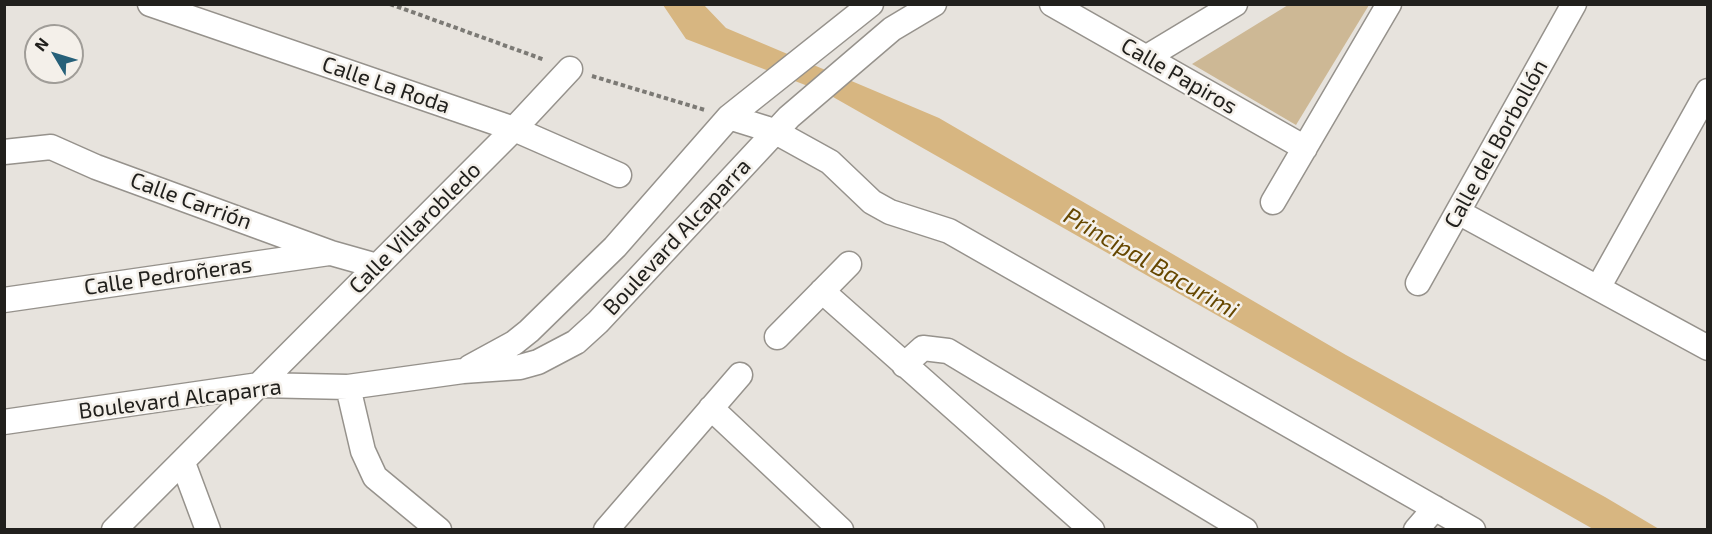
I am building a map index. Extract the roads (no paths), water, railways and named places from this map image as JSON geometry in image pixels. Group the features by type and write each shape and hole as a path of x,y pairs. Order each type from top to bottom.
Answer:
{"street":[{"name":"Calle La Roda","path":"150,4 514,129 619,175"},
{"name":"Boulevard Alcaparra","path":"463,371 514,343 529,331 615,247 729,117 871,4"},
{"name":"Boulevard Alcaparra","path":"4,422 259,385 348,387 463,371 520,367 538,362 576,342 598,322 782,124 864,51 892,29 934,4"},
{"name":"Calle Papiros","path":"1052,4 1305,148"},
{"path":"1147,57 1235,4"},
{"path":"1273,202 1389,4"},
{"name":"Calle del Borbollón","path":"1418,284 1574,4"},
{"name":"Calle Villarobledo","path":"114,530 514,129 570,69"},
{"path":"1598,288 1707,91"},
{"path":"729,117 782,124 830,162 872,202 890,212 949,231 1473,530"},
{"name":"Calle Carrión","path":"4,152 51,147 96,167 331,252 377,266"},
{"path":"1458,212 1707,348"},
{"name":"Calle Pedroñeras","path":"4,300 331,252"},
{"path":"777,337 849,264"},
{"path":"822,291 1092,530"},
{"path":"904,365 923,348 948,351 1245,530"},
{"path":"606,530 740,375"},
{"path":"348,387 365,458 375,477 439,530"},
{"path":"711,408 841,530"},
{"path":"183,463 208,530"},
{"path":"1416,530 1435,508"}],"water":[{"name":"Principal Bacurimi","path":"663,5 704,5 726,28 939,118 1346,355 1659,529 1593,529 826,93 686,39"}]}
